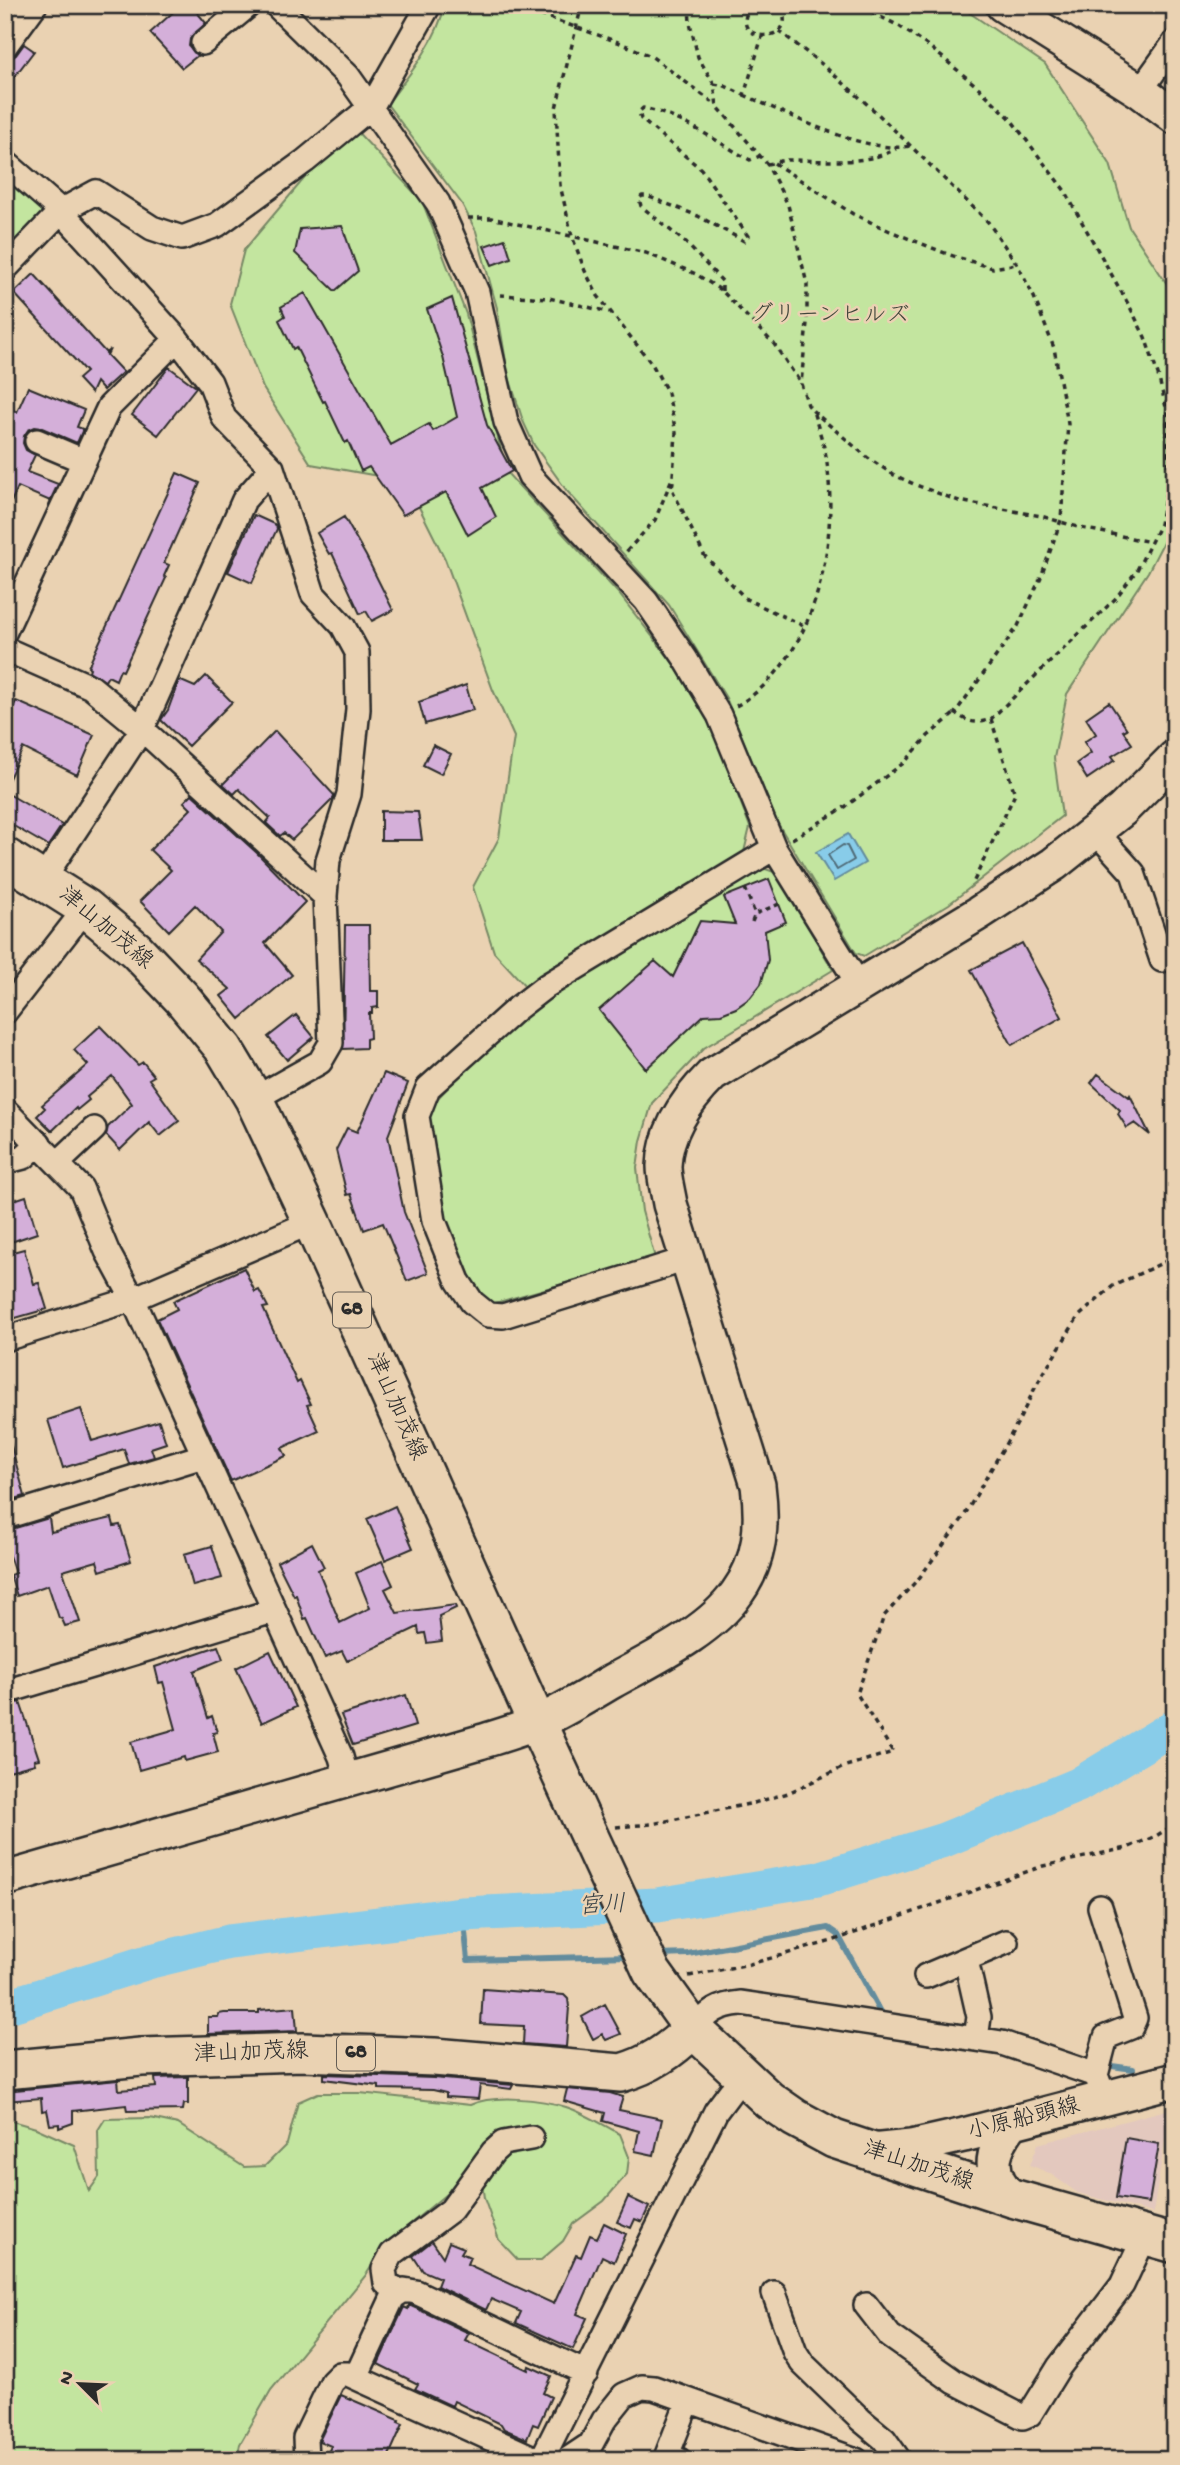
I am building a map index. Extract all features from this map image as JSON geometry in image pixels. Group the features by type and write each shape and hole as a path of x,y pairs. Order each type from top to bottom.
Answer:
{"main road":[{"name":"津山加茂線","path":"5,857 86,908 136,950 182,998 224,1049 254,1099 537,1723 657,1980 692,2029 743,2078 795,2118 834,2139 1012,2198 1160,2240"},
{"name":"津山加茂線","path":"5,2070 141,2057 303,2052 424,2056 621,2073 640,2068 667,2052 692,2029"}],"street":[{"path":"5,46 35,5"},
{"path":"203,43 249,5"},
{"path":"276,5 348,75 438,203 477,292 506,422 530,476 646,601 685,658 719,715 774,848 859,985"},
{"path":"5,269 61,211 96,192 152,228 182,238 217,225 305,161 372,106 429,5"},
{"path":"1003,5 1140,91 1175,117"},
{"path":"1140,91 1175,42"},
{"path":"5,162 61,211 177,339 210,382 223,418 272,468 313,594 343,626 357,652 358,709 349,794 328,860 325,896 331,1043 320,1062 254,1099"},
{"path":"5,631 109,407 177,339"},
{"path":"37,441 84,461"},
{"path":"43,879 142,729 244,500 272,468"},
{"path":"5,649 91,687 142,729 325,896"},
{"path":"5,1879 480,1742 537,1723 670,1649 714,1617 737,1594 751,1568 760,1540 761,1511 758,1485 670,1205 664,1166 669,1140 679,1116 692,1095 712,1075 979,913 1054,864 1122,810 1175,757"},
{"path":"1096,832 1133,873 1162,960 1175,954"},
{"path":"687,1259 503,1316 488,1315 472,1302 458,1281 433,1221 417,1116 428,1088 514,1010 546,986 774,848"},
{"path":"5,1012 86,908"},
{"path":"5,1110 81,1188 107,1251 132,1300 341,1757 347,1779"},
{"path":"58,1163 94,1129"},
{"path":"5,1162 24,1157 39,1143"},
{"path":"5,1339 132,1300 312,1222"},
{"path":"5,1517 203,1457"},
{"path":"5,1692 272,1611"},
{"path":"692,2029 709,2012 724,2004 741,2003 878,2026 976,2038 1036,2053 1101,2087 1106,2037 1131,2027 1135,2018 1100,1907"},
{"path":"926,1976 1006,1942"},
{"path":"966,1960 979,2017 976,2038"},
{"path":"306,2460 305,2438 332,2382 340,2374 356,2377 531,2457 542,2459 716,2110 743,2078"},
{"name":"小原船頭線","path":"871,2151 912,2147 1013,2122 1101,2087 1175,2080"},
{"path":"1012,2198 1000,2187 994,2160 999,2140 1013,2122"},
{"path":"401,2292 386,2283 384,2269 392,2254 451,2210 493,2152 503,2143 531,2138"},
{"path":"866,2305 890,2336 955,2382 1023,2417 1030,2414 1059,2367 1160,2240"},
{"path":"356,2377 393,2297 404,2290 416,2292 586,2373"},
{"path":"774,2292 795,2352 802,2363 861,2420 884,2438 899,2460"},
{"path":"567,2460 591,2444 604,2420 624,2395 642,2387 654,2388 856,2460"},
{"path":"678,2460 667,2455 688,2400"}],"path":[{"path":"512,5 650,56 717,106 767,164 788,205 807,284 807,323 801,384"},
{"path":"582,5 556,108 560,185 572,236 598,296 652,364 668,393 676,433 672,489 704,555 746,599 806,627"},
{"path":"689,5 698,57 714,84 717,106"},
{"path":"751,5 746,16 747,26 762,37 779,31 783,22 783,11 778,5"},
{"path":"783,11 813,6 848,7 873,13 899,26 951,64 1009,117 1065,191 1131,309 1145,337 1167,411 1167,486 1160,524 1137,570 1115,599 991,719 979,724 955,713"},
{"path":"774,848 855,800 905,762 928,736 955,713 1018,626 1041,577 1062,520 1068,424 1054,348 1034,297 1017,264 988,222 824,65 779,31"},
{"path":"744,94 762,37"},
{"path":"714,84 725,86 818,127 896,149"},
{"path":"722,291 722,281 686,243 641,206 639,198 647,197 681,209 744,241 747,233 701,169 641,118 639,112 643,108 651,110 690,127 750,160 760,156"},
{"path":"767,164 787,160 826,163 847,161 887,154 911,146"},
{"path":"774,163 853,214 890,232 993,268 1017,264"},
{"path":"445,219 491,218 646,253 696,274 722,291 774,344 801,384 808,405 813,411 868,458 894,475 959,501 1062,520 1081,528 1151,542"},
{"path":"477,292 549,298 610,312"},
{"path":"719,715 754,695 779,672 806,627 828,546 831,510 827,461 813,411"},
{"path":"611,564 631,547 655,520 673,476"},
{"path":"979,913 971,887 1015,794 991,719"},
{"path":"745,889 755,914 752,922"},
{"path":"755,914 779,905"},
{"path":"589,1835 754,1803 788,1793 846,1766 893,1752 857,1693 884,1616 920,1577 962,1518 1037,1384 1079,1317 1113,1286 1175,1257"},
{"path":"657,1980 750,1964 832,1941 1043,1866 1127,1848 1156,1836 1175,1824"}],"shaded area":[{"path":"1170,2109 1153,2213 1078,2193 1049,2173 1030,2165 1038,2144"}],"green space":[{"name":"グリーンヒルズ","path":"445,5 958,5 1045,64 1110,164 1129,227 1175,296 1175,508 1166,537 1148,572 1067,694 1054,758 1062,816 949,904 864,956 856,953 777,822 726,698 669,605 567,491 534,445 523,421 508,374 497,308 476,231 462,204 387,104 429,45"},
{"path":"350,124 422,201 466,314 507,473 619,594 673,663 713,730 750,827 744,852 526,987 494,952 473,887 499,838 514,737 493,690 445,559 406,481 311,464 263,388 230,304 244,250"},
{"path":"5,178 42,210 36,228 5,255"},
{"path":"757,866 777,873 833,970 704,1048 652,1103 641,1141 637,1168 642,1211 655,1258 488,1305 470,1276 446,1222 429,1119 436,1100 521,1011"},
{"path":"318,2093 360,2093 470,2105 505,2099 556,2104 580,2112 620,2134 629,2157 627,2174 604,2201 573,2224 563,2241 541,2260 518,2260 499,2240 484,2198 482,2183 464,2179 384,2246 366,2275 271,2390 240,2444 237,2460 5,2460 5,2119 36,2128 74,2145 89,2191 99,2177 98,2130 105,2119 150,2118 178,2124 244,2167 265,2166 287,2144 298,2102"}],"water":[{"path":"848,834 865,863 834,881 816,852"}],"building":[{"path":"181,5 191,5 206,23 190,39 189,46 197,56 182,68 150,33"},
{"path":"24,44 34,51 5,89 5,62 16,55"},
{"path":"342,226 358,271 335,291 295,253 300,229"},
{"path":"505,239 511,258 492,265 484,246"},
{"path":"34,274 106,353 110,349 107,355 123,372 103,390 96,382 91,393 78,379 86,372 14,293"},
{"path":"305,293 391,445 429,424 433,431 457,417 443,357 427,309 452,298 487,425 512,471 482,488 496,517 468,535 446,492 403,515 369,467 361,471 348,441 345,443 325,401 323,402 296,347 293,349 279,320 285,316 281,307"},
{"path":"169,367 196,387 158,435 132,415"},
{"path":"28,387 84,410 77,427 83,429 77,443 42,428 28,430 23,443 26,450 35,455 27,472 58,484 50,501 18,487 5,515 5,406 17,412"},
{"path":"177,473 200,483 164,563 169,565 164,576 166,578 123,671 120,670 116,680 108,676 105,681 89,671 88,667"},
{"path":"254,515 276,525 277,529 252,583 228,572"},
{"path":"344,517 393,610 372,621 366,611 360,614 332,553 329,554 317,533"},
{"path":"206,676 232,702 188,746 161,720 168,710 179,680 195,687"},
{"path":"466,685 473,710 425,724 419,702"},
{"path":"16,701 94,735 77,775 23,748 5,787 5,726"},
{"path":"1109,702 1127,729 1123,731 1132,744 1112,756 1115,760 1087,779 1077,763 1091,753 1084,742 1096,734 1086,718"},
{"path":"275,731 334,795 292,840 284,833 280,836 266,823 270,818 239,789 234,794 223,784"},
{"path":"433,745 451,754 441,774 423,765"},
{"path":"5,792 62,825 48,846 5,821"},
{"path":"192,794 257,853 305,902 265,943 292,975 240,1019 221,996 230,989 196,959 221,932 195,905 169,931 140,901 171,870 150,850 191,809 184,802"},
{"path":"381,811 418,812 422,840 381,840"},
{"path":"769,879 786,922 765,931 768,960 761,984 750,998 736,1008 721,1014 704,1015 646,1069 599,1010 655,961 673,977 700,921 735,924 724,897"},
{"path":"345,925 369,925 370,991 378,991 378,1007 372,1008 372,1013 369,1013 370,1038 366,1039 366,1048 343,1049"},
{"path":"1022,943 1062,1017 1012,1045 971,970"},
{"path":"296,1015 314,1037 287,1060 268,1037"},
{"path":"100,1026 138,1065 143,1062 154,1076 149,1079 179,1121 160,1136 149,1122 120,1150 106,1135 108,1127 132,1104 112,1076 87,1097 89,1100 77,1110 76,1108 52,1131 37,1116 45,1108 42,1105 88,1065 74,1050"},
{"path":"384,1073 408,1083 388,1136 404,1212 428,1273 407,1281 383,1223 364,1230 351,1194 347,1195 336,1150 347,1128 357,1132"},
{"path":"1098,1074 1129,1097 1130,1095 1150,1135 1135,1123 1127,1128 1118,1114 1120,1110 1091,1083"},
{"path":"26,1196 37,1233 5,1244 5,1203"},
{"path":"24,1249 34,1284 39,1283 47,1309 5,1321 5,1254"},
{"path":"244,1268 255,1292 259,1290 268,1307 263,1308 297,1383 300,1381 311,1404 307,1405 319,1431 282,1448 286,1456 231,1481 157,1319 177,1309 173,1301"},
{"path":"81,1409 92,1441 159,1421 166,1443 151,1448 154,1457 129,1464 124,1449 63,1468 48,1420"},
{"path":"10,1442 25,1496 5,1502 5,1443"},
{"path":"395,1506 413,1548 385,1560 367,1519"},
{"path":"49,1518 51,1532 112,1518 114,1526 120,1525 131,1561 100,1571 97,1561 63,1571 80,1622 65,1626 59,1618 48,1585 17,1596 10,1575 15,1573 5,1544 5,1531"},
{"path":"312,1543 324,1567 318,1570 340,1623 370,1608 356,1573 382,1561 393,1585 385,1589 397,1613 455,1605 456,1608 439,1616 442,1641 427,1643 425,1633 419,1634 418,1627 347,1661 342,1651 325,1658 307,1618 304,1619 296,1595 294,1596 277,1562"},
{"path":"212,1546 222,1578 193,1586 184,1554"},
{"path":"218,1646 223,1659 194,1671 208,1718 212,1716 217,1732 213,1733 218,1752 185,1761 184,1757 139,1770 131,1742 176,1729 163,1682 159,1683 155,1667"},
{"path":"270,1651 296,1707 262,1723 236,1668"},
{"path":"406,1695 415,1726 353,1745 341,1715"},
{"path":"20,1702 39,1759 34,1760 35,1764 9,1771 5,1761 5,1706"},
{"path":"483,1989 564,1995 568,1999 569,2007 566,2047 523,2044 524,2026 481,2024"},
{"path":"605,2004 621,2034 606,2040 602,2034 593,2039 582,2017"},
{"path":"295,2007 297,2031 208,2034 208,2017 218,2017 224,2013 259,2013 259,2010"},
{"path":"324,2074 433,2078 513,2085 511,2089 480,2085 478,2099 446,2097 446,2093 433,2090 379,2089 379,2086 324,2079"},
{"path":"188,2077 188,2104 184,2104 183,2110 127,2111 126,2105 73,2111 73,2123 59,2128 59,2124 50,2125 47,2110 42,2111 41,2098 5,2101 5,2091 118,2080 119,2090 156,2087 155,2078"},
{"path":"567,2089 610,2093 623,2097 619,2110 662,2119 654,2155 635,2151 639,2131 603,2121 605,2113 564,2101"},
{"path":"1126,2138 1159,2144 1149,2203 1116,2198"},
{"path":"628,2197 649,2207 642,2222 635,2219 631,2228 617,2222"},
{"path":"604,2223 626,2234 614,2262 602,2256 577,2314 587,2318 573,2349 516,2323 521,2312 491,2299 486,2310 437,2286 440,2278 423,2271 413,2256 432,2241 443,2257 449,2242 464,2248 461,2253 470,2257 467,2264 554,2304 576,2255 581,2257 590,2235 597,2238"},
{"path":"409,2305 469,2333 465,2340 528,2370 529,2366 551,2376 543,2393 551,2397 538,2426 533,2424 527,2439 454,2401 452,2406 415,2389 418,2384 378,2364 404,2307 408,2309"},
{"path":"341,2395 403,2424 387,2460 325,2460 331,2446 319,2441"}],"waterway":[{"name":"宮川","path":"5,2007 151,1961 229,1942 463,1914 657,1905 818,1879 944,1840 1078,1785 1175,1726"},
{"path":"463,1914 468,1960 630,1956"},
{"path":"659,1955 688,1954 828,1928 838,1935 880,2012 886,2017"},
{"path":"1112,2066 1133,2069"}]}
